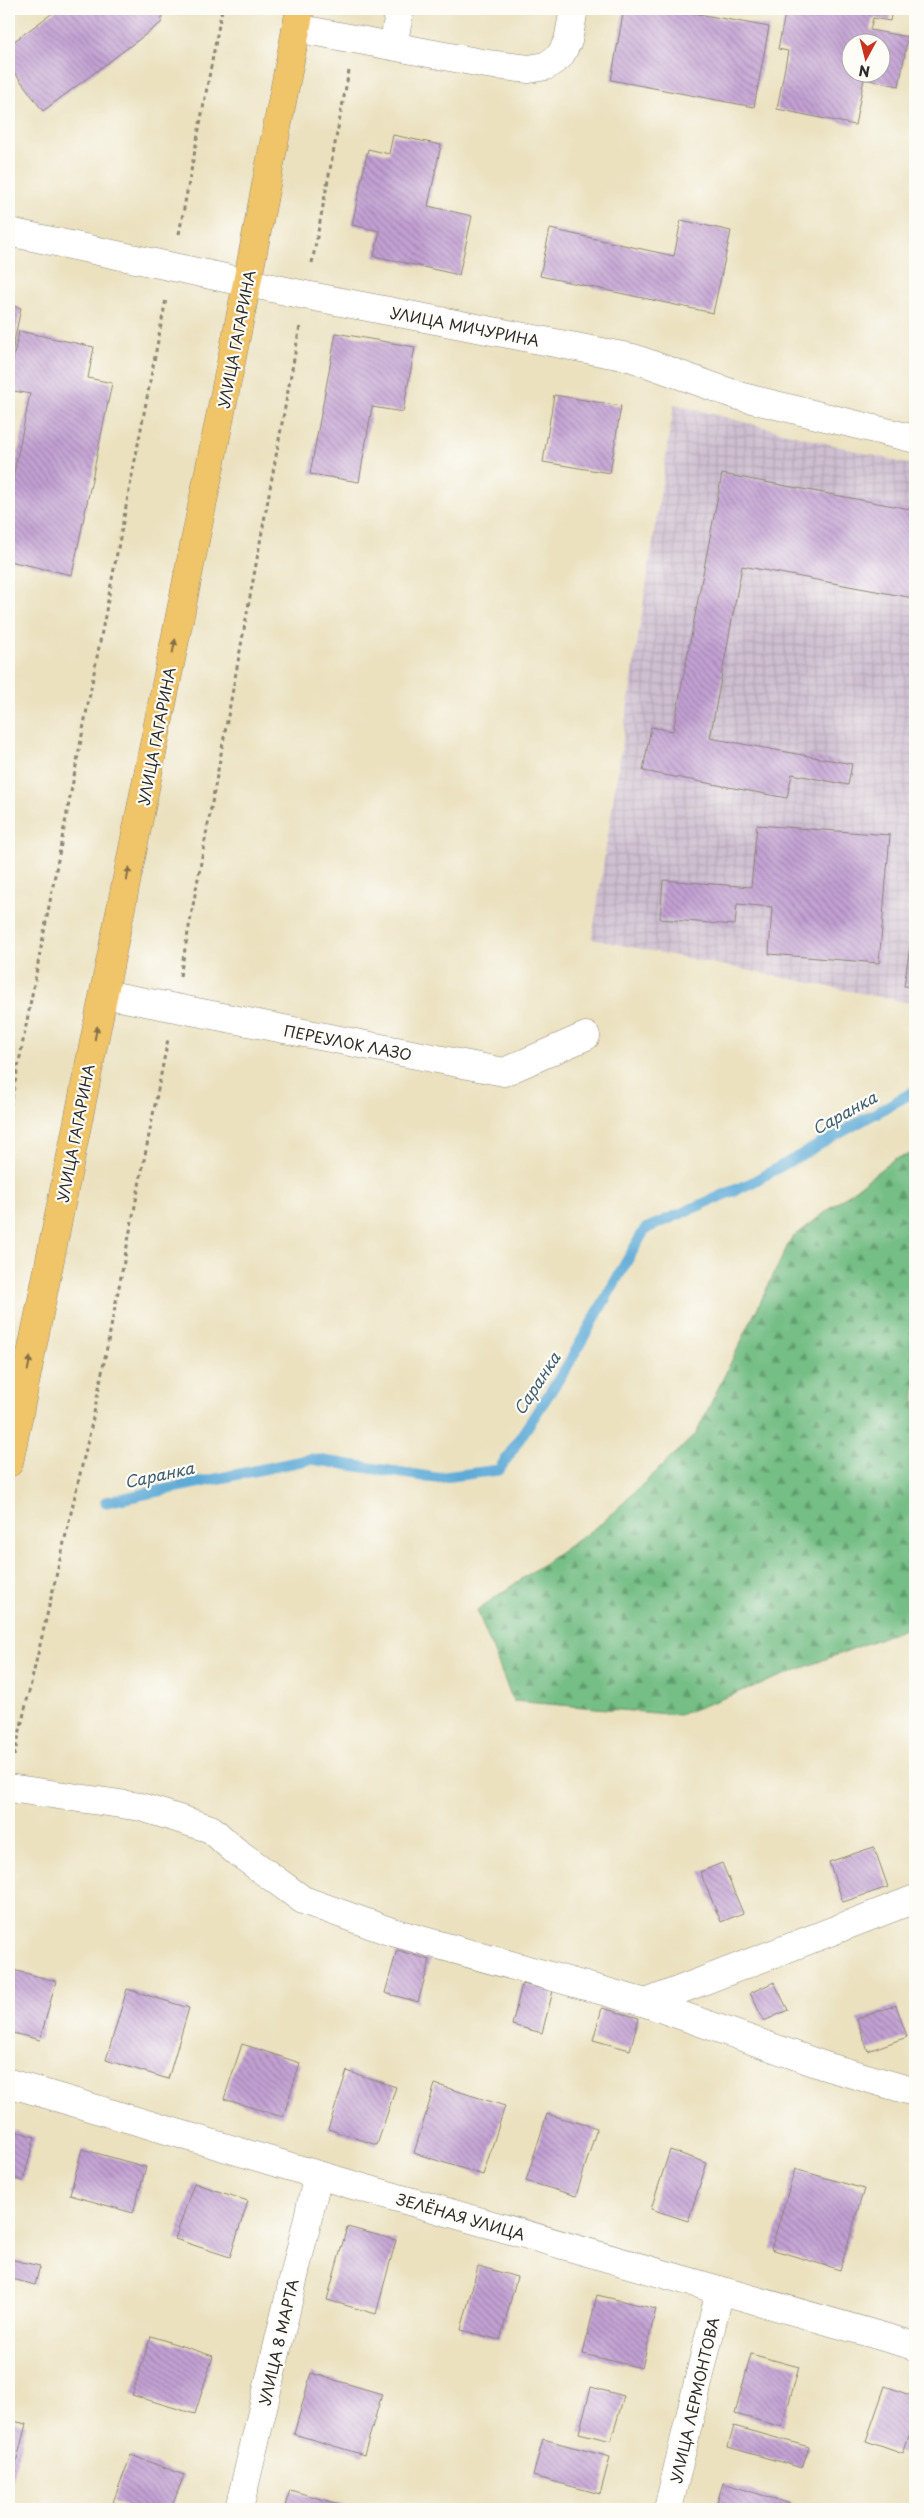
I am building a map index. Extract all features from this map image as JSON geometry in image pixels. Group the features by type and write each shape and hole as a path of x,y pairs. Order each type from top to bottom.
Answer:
{"main road":[{"name":"УЛИЦА ГАГАРИНА","path":"9,1463 247,283 298,18"}],"street":[{"path":"393,46 400,9"},
{"path":"298,18 356,39 487,64 529,69 546,66 560,56 568,41 574,9"},
{"name":"УЛИЦА МИЧУРИНА","path":"9,232 305,295 632,358 739,396 915,439"},
{"name":"ПЕРЕУЛОК ЛАЗО","path":"104,994 504,1072 586,1036"},
{"path":"9,1788 141,1807 211,1829 234,1849 303,1900 389,1931 646,2003 825,2066 915,2092"},
{"path":"646,2003 915,1899"},
{"name":"ЗЕЛЁНАЯ УЛИЦА","path":"9,2083 318,2175 915,2346"},
{"name":"УЛИЦА 8 МАРТА","path":"239,2509 318,2175"},
{"name":"УЛИЦА ЛЕРМОНТОВА","path":"668,2509 720,2290"}],"path":[{"path":"9,1114 222,9"},
{"path":"13,1757 92,1423 175,1008 305,295 356,39"}],"shaded area":[{"path":"674,404 915,466 915,1004 592,939"}],"green space":[{"path":"915,1153 915,1625 679,1715 513,1701 477,1610 602,1523 696,1434 791,1239 894,1159"}],"building":[{"path":"58,9 164,9 161,23 43,111 9,65 9,45"},
{"path":"624,9 672,9 769,27 754,107 611,80"},
{"path":"786,9 800,9 835,15 836,9 892,9 890,21 873,18 870,30 881,32 842,32 842,82 863,82 855,125 777,109 788,51 778,49"},
{"path":"892,34 908,37 899,86 879,82 892,82"},
{"path":"393,135 441,145 428,206 472,216 459,275 374,256 380,231 352,225 368,149 389,154"},
{"path":"681,220 731,231 713,313 540,276 550,229 674,256"},
{"path":"9,305 21,308 10,361 9,361"},
{"path":"19,331 94,347 88,378 112,383 72,575 9,561 9,498 30,394 9,390 9,378"},
{"path":"336,333 415,347 403,412 372,407 359,482 310,474"},
{"path":"554,395 621,406 610,473 543,462"},
{"path":"722,474 915,510 915,585 913,598 742,566 710,738 852,764 848,785 792,774 787,798 643,771 651,727 673,731"},
{"path":"757,825 890,835 879,963 769,954 772,907 737,904 735,925 660,919 663,880 751,887"},
{"path":"915,920 915,987 904,986"},
{"path":"874,1847 888,1887 843,1902 829,1862"},
{"path":"722,1863 743,1913 721,1922 700,1872"},
{"path":"397,1950 430,1960 418,2002 385,1993"},
{"path":"9,1969 56,1981 40,2040 9,2032"},
{"path":"774,1982 788,2010 764,2021 750,1993"},
{"path":"522,1984 553,1991 542,2033 512,2025"},
{"path":"127,1989 189,2008 168,2079 106,2060"},
{"path":"896,2005 907,2037 868,2051 857,2019"},
{"path":"602,2008 639,2018 630,2050 593,2040"},
{"path":"242,2044 300,2063 283,2117 224,2099"},
{"path":"347,2071 396,2087 377,2145 328,2129"},
{"path":"435,2084 505,2106 483,2175 414,2153"},
{"path":"547,2114 597,2128 576,2196 526,2181"},
{"path":"9,2129 35,2137 23,2181 9,2177"},
{"path":"82,2149 146,2167 133,2213 70,2195"},
{"path":"670,2150 707,2163 688,2221 651,2209"},
{"path":"795,2169 864,2189 840,2270 771,2249"},
{"path":"194,2183 248,2201 230,2257 175,2239"},
{"path":"347,2227 396,2240 376,2314 327,2300"},
{"path":"9,2259 40,2266 35,2285 9,2278"},
{"path":"478,2266 517,2277 500,2340 461,2330"},
{"path":"597,2295 656,2309 642,2368 583,2354"},
{"path":"151,2336 213,2356 195,2414 132,2395"},
{"path":"751,2354 799,2367 782,2427 735,2414"},
{"path":"311,2373 382,2394 364,2455 294,2434"},
{"path":"885,2386 915,2397 915,2418 903,2454 866,2441"},
{"path":"591,2387 624,2396 611,2441 579,2433"},
{"path":"9,2420 26,2424 12,2479 9,2478"},
{"path":"734,2426 809,2447 802,2468 728,2447"},
{"path":"543,2439 610,2457 600,2494 533,2476"},
{"path":"131,2455 184,2475 171,2509 132,2509 113,2502"},
{"path":"723,2483 791,2504 789,2509 715,2509"},
{"path":"290,2490 356,2509 284,2509"}],"waterway":[{"name":"Саранка","path":"106,1502 311,1459 436,1478 499,1470 566,1368 645,1229 751,1183 915,1091"}]}
